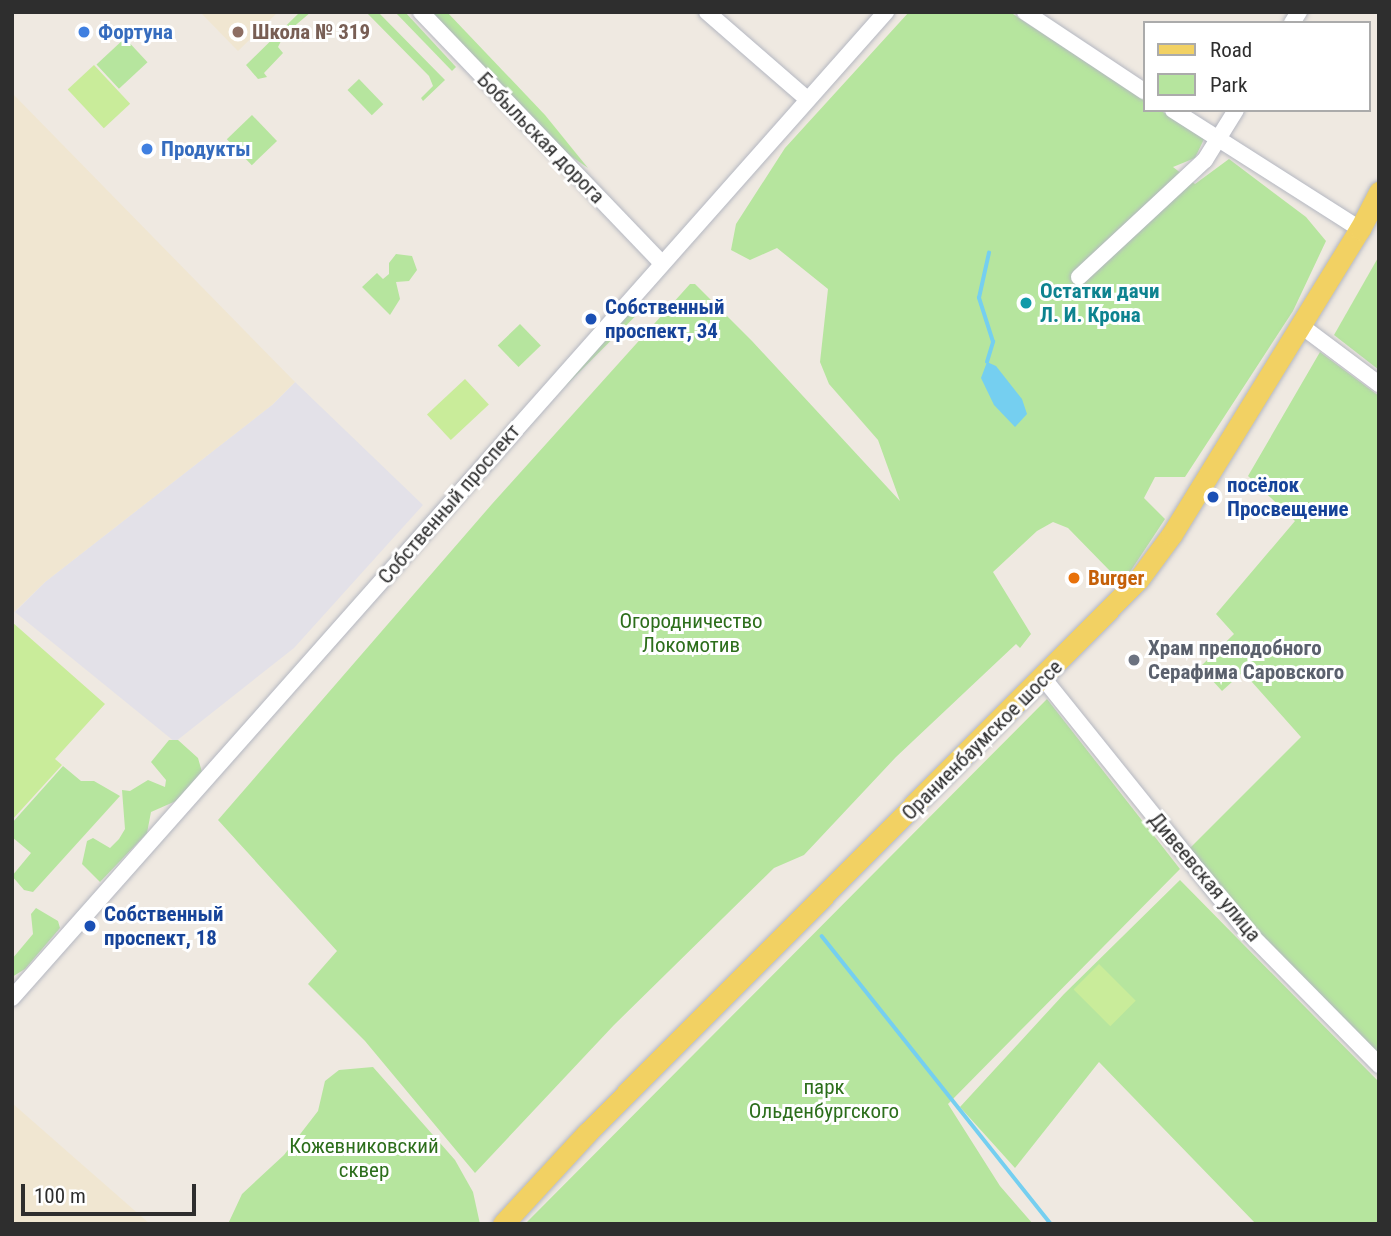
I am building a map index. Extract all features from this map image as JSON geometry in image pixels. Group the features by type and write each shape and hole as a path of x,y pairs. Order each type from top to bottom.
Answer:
{"main road":[{"name":"Ораниенбаумское шоссе","path":"503,1224 587,1133 1044,679 1156,557 1360,229 1379,192"}],"street":[{"name":"Бобыльская дорога","path":"421,12 662,263"},
{"path":"707,12 807,99"},
{"name":"Собственный проспект","path":"12,998 886,12"},
{"path":"1025,12 1142,90"},
{"path":"1176,112 1360,229"},
{"path":"1079,277 1205,160 1235,112"},
{"path":"1300,325 1379,384"},
{"name":"Дивеевская улица","path":"1044,679 1246,930 1379,1065"}],"shaded area":[{"name":"Школа № 319","path":"200,12 278,12 238,51"},
{"path":"12,93 295,382 272,405 45,582 12,614"},
{"path":"295,382 423,505 294,648 175,742 15,612 45,582 272,405"},
{"path":"12,1103 150,1224 12,1224"}],"green space":[{"path":"300,12 311,12 284,35 278,47 283,53 264,73 267,77 258,79 246,65"},
{"path":"366,12 378,12 445,80 423,101 421,98 433,86 429,76"},
{"path":"395,12 405,12 456,67 452,71"},
{"path":"431,12 447,12 545,115 588,168 565,152"},
{"name":"Огородничество Локомотив","path":"909,12 1010,12 1142,99 1142,112 1163,112 1204,139 1195,158 1173,167 1195,184 1229,159 1306,217 1326,241 1293,311 1185,477 1155,477 1144,498 1165,519 1126,578 1111,572 1068,528 1053,522 1037,531 993,572 1031,634 1020,648 1016,644 896,757 804,855 774,868 614,1025 475,1173 365,1041 308,984 337,951 218,820 492,504 690,284 695,284 752,341 900,501 878,440 829,384 820,362 828,289 777,248 750,260 731,250 736,224 785,148"},
{"path":"125,38 148,62 119,89 96,65"},
{"path":"94,65 130,104 104,128 68,90"},
{"path":"359,79 383,104 372,115 347,90"},
{"path":"252,115 277,141 252,165 227,139"},
{"path":"396,254 412,256 417,270 409,281 396,282 400,299 390,315 362,287 377,273 383,279 389,274 389,263"},
{"path":"1379,256 1379,370 1334,335"},
{"path":"634,309 638,313 545,407 541,402"},
{"path":"520,324 541,346 519,367 498,346"},
{"path":"1320,352 1379,396 1379,1057 1245,919 1188,850 1301,737 1243,672 1222,691 1200,667 1234,634 1216,614 1295,521 1248,476"},
{"path":"465,379 489,405 451,440 427,414"},
{"path":"12,622 105,704 55,759 62,765 12,820"},
{"name":"парк Ольденбургского","path":"1047,699 1180,869 948,1104 1000,1186 1033,1224 525,1224"},
{"path":"169,740 178,740 198,758 202,772 176,801 151,812 147,833 100,882 82,864 87,841 93,838 110,848 119,839 125,829 122,790 130,791 148,780 165,787 166,780 151,762"},
{"path":"63,766 81,781 94,781 120,796 33,892 24,890 12,876 31,853 12,837 12,823"},
{"path":"1180,880 1379,1082 1379,1224 1256,1224 1099,1062 1015,1168 960,1107 1064,994"},
{"path":"36,908 58,921 60,928 25,969 12,977 12,959 33,934 31,914"},
{"path":"1099,964 1136,1001 1110,1026 1074,989"},
{"name":"Кожевниковский сквер","path":"373,1067 455,1160 473,1192 480,1224 228,1224 242,1194 284,1155 318,1111 325,1081 339,1070"}],"water":[{"path":"987,362 996,366 1022,399 1027,414 1015,427 994,405 981,378"}],"waterway":[{"path":"987,362 993,342 979,298 989,253"},
{"path":"822,936 1051,1224"}],"place":[{"name":"Фортуна","path":"84,32"},
{"name":"Школа № 319","path":"238,32"},
{"name":"Продукты","path":"147,149"},
{"name":"Остатки дачи Л. И. Крона","path":"1026,303"},
{"name":"Собственный проспект, 34","path":"591,319"},
{"name":"посёлок Просвещение","path":"1213,497"},
{"name":"Burger","path":"1074,578"},
{"name":"Храм преподобного Серафима Саровского","path":"1134,660"},
{"name":"Собственный проспект, 18","path":"90,926"}]}
